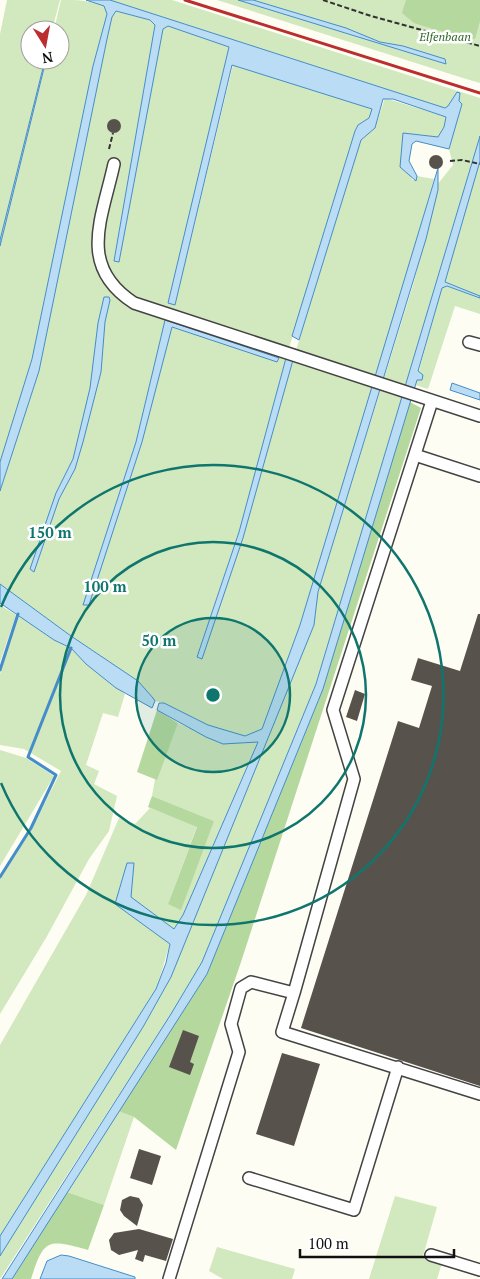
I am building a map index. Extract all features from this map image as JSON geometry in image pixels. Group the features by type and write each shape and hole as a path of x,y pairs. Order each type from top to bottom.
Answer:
{"lane":[{"path":"114,164 97,237 102,272 116,291 134,303 480,416"},
{"path":"432,401 334,710 354,780 282,1032 480,1094"},
{"path":"414,456 480,476"},
{"path":"169,1279 239,1052 231,1024 241,988 251,982 294,993"},
{"path":"249,1178 354,1210 398,1067"},
{"path":"431,1255 480,1270"}],"path":[{"path":"323,0 371,16 480,46"},
{"path":"109,149 113,133"},
{"path":"450,162 468,161 480,164"}],"green space":[{"path":"7,0 60,0 55,20 20,20 20,70 42,70 0,240 0,34"},
{"path":"61,0 79,0 95,3 105,7 107,14 93,66 32,359 0,462 0,246 44,70 70,70 70,20 56,20"},
{"path":"110,0 172,0 480,98 480,136 316,684 202,962 171,1014 0,1279 0,1256 143,1027 171,977 314,625 318,592 413,285 438,190 437,185 453,165 449,149 461,107 457,93 445,108"},
{"name":"Elfenbaan","path":"217,0 480,0 480,83 463,78"},
{"path":"406,0 480,0 480,21 475,39 414,23 402,13"},
{"path":"116,11 150,20 155,25 114,260 119,261 163,29 168,26 229,47 169,303 175,305 233,65 306,85 350,100 372,110 369,118 358,125 355,131 286,358 239,532 197,656 202,659 243,538 293,360 361,140 375,128 385,98 446,117 444,127 438,137 403,134 402,138 412,180 417,180 417,176 434,179 396,315 300,625 262,729 245,736 208,725 164,703 155,701 138,681 71,636 0,584 0,491 39,371 112,17","holes":["165,320 279,358 277,362 172,327 142,442 89,604 83,605 136,442"]},
{"path":"480,161 480,296 447,285 445,281"},
{"path":"447,286 480,298 480,314 455,306 428,389 415,385 442,288"},
{"path":"410,402 421,408 240,965 176,1150 134,1117 118,1111 207,974 323,689"},
{"path":"0,605 16,615 0,662"},
{"path":"18,614 54,640 71,648 125,694 118,717 103,713 86,765 99,771 94,784 117,796 109,831 89,859 46,938 0,1014 0,877 32,828 61,771 24,749 0,745 0,674"},
{"path":"157,710 178,723 157,780 137,772"},
{"path":"178,723 223,744 258,741 174,932 156,989 0,1236 0,1045 86,895 119,818 135,824 150,808 197,826 168,904 214,821 152,796 155,779"},
{"path":"0,750 26,758 54,776 0,866"},
{"path":"152,796 214,821 181,910 168,904 197,827 148,807"},
{"path":"118,1111 134,1117 104,1205 67,1192"},
{"path":"67,1192 104,1205 88,1250 64,1244 49,1245 40,1256 31,1279 12,1279"},
{"path":"395,1196 437,1207 423,1256 442,1263 437,1279 369,1279"},
{"path":"217,1247 295,1269 292,1279 223,1279 209,1271"}],"water":[{"path":"86,0 110,0 445,108 457,92 460,93 459,101 462,104 449,149 416,141 412,144 409,161 417,176 416,181 400,167 403,133 438,137 444,127 446,117 393,99 383,99 375,128 361,140 299,340 292,336 355,131 358,125 369,118 372,109 232,65 175,305 168,303 229,47 168,26 163,29 119,262 114,261 155,25 150,20 116,11 112,17 107,39 39,371 0,491 0,462 32,359 93,66 107,14 104,6"},
{"path":"238,0 253,0 346,28 380,42 403,46 445,59 446,64"},
{"path":"42,70 44,70 0,246"},
{"path":"480,136 480,161 445,282 480,296 480,298 447,286 442,288 418,371 423,375 422,380 417,380 323,689 207,974 12,1279 2,1279 171,1014 202,962 316,684"},
{"path":"438,168 438,190 426,239 318,592 314,625 171,977 143,1027 0,1256 0,1236 156,989 166,963 170,944 115,904 127,863 134,863 131,897 174,929 183,915 258,742 223,744 206,737 157,710 159,703 164,703 208,725 245,736 262,729 300,625"},
{"path":"104,297 109,297 110,300 105,322 101,372 75,469 59,499 34,572 30,569 56,493 73,459 90,388 98,323"},
{"path":"165,320 279,358 277,362 172,327 142,442 89,605 83,605 136,442"},
{"path":"286,358 293,360 243,538 202,659 197,657 239,532"},
{"path":"452,383 480,393 480,400 450,390"},
{"path":"0,584 71,636 138,681 155,701 152,708 116,688 86,664 71,648 54,640 0,603"},
{"path":"61,1255 135,1277 135,1279 40,1279 47,1261"}],"building":[{"path":"114,119 119,121 121,126 119,131 114,133 109,131 107,126 109,121"},
{"path":"433,155 439,155 443,162 439,169 433,169 429,165 429,159"},
{"path":"478,614 480,614 480,1086 301,1028 398,721 419,728 432,686 411,680 418,658 460,671"},
{"path":"355,690 365,694 357,721 346,717"},
{"path":"183,1030 199,1036 190,1062 194,1064 190,1075 169,1067"},
{"path":"282,1053 320,1064 294,1146 256,1134"},
{"path":"139,1149 161,1156 152,1185 130,1178"},
{"path":"130,1196 139,1198 143,1205 137,1226 124,1216 120,1210 122,1200"},
{"path":"139,1229 173,1239 166,1261 145,1255 143,1262 135,1259 138,1250 119,1255 111,1250 109,1240 114,1233"}],"waterway":[{"path":"0,670 18,614"},
{"path":"0,877 31,828 56,775 28,757 71,648"}],"railway":[{"path":"185,0 480,93"}]}
